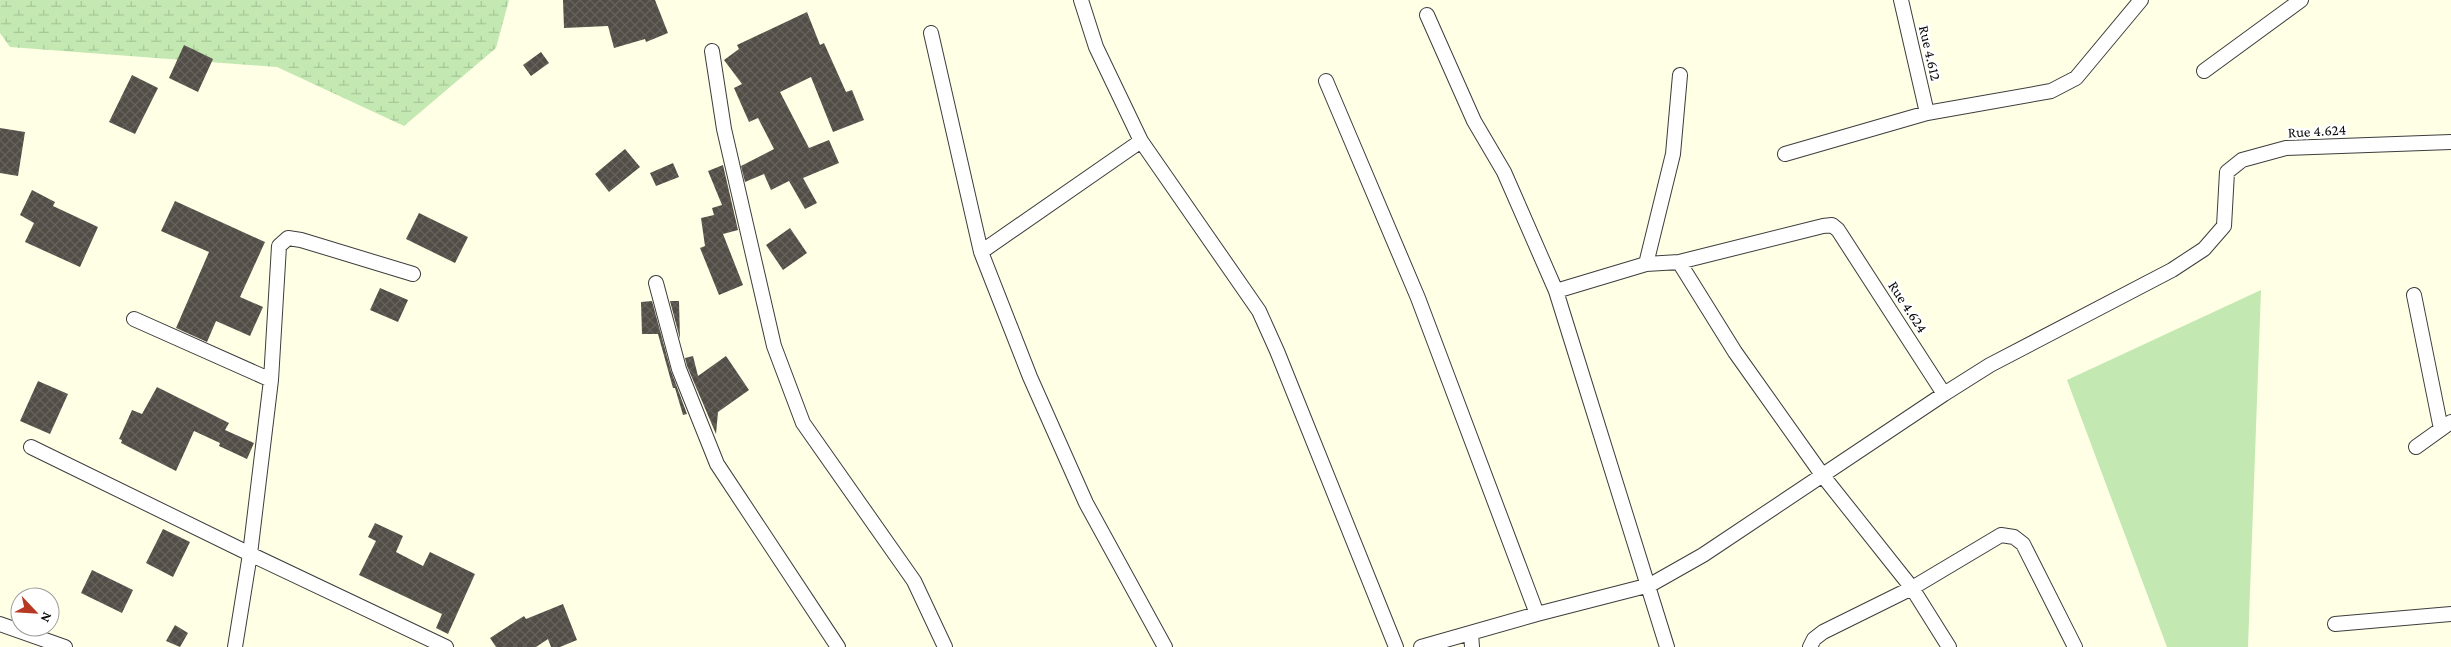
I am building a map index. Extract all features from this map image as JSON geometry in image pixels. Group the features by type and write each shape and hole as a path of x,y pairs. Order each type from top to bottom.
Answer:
{"street":[{"path":"1081,0 1096,47 1141,141 1259,311 1396,647"},
{"name":"Rue 4.612","path":"1901,0 1927,113"},
{"path":"1785,154 1927,113 2051,91 2076,78 2141,0"},
{"path":"2204,71 2301,0"},
{"path":"1427,15 1474,121 1504,172 1556,291 1650,586 1667,647"},
{"path":"931,33 981,252 1030,377 1086,504 1165,647"},
{"path":"712,51 724,130 774,346 803,423 914,581 945,647"},
{"path":"1646,264 1673,154 1680,75"},
{"path":"1326,81 1418,298 1537,614"},
{"path":"981,252 1141,141"},
{"name":"Rue 4.624","path":"1556,291 1646,264 1679,262 1822,226 1832,226 1838,230 1944,394 1990,364 2172,270 2204,249 2224,226 2227,172 2242,160 2286,148 2451,142"},
{"path":"235,647 250,554 271,380 279,246 288,238 301,240 413,274"},
{"path":"1679,262 1735,352 1823,476 1912,588 1948,647"},
{"path":"656,283 679,369 717,464 838,647"},
{"path":"2414,295 2446,425 2416,446"},
{"path":"134,319 271,380"},
{"path":"1421,647 1537,614 1650,586 1823,476 1944,394"},
{"path":"31,447 446,647"},
{"path":"1810,647 1814,639 1823,632 1912,588 2002,535 2014,537 2024,544 2075,647"},
{"path":"2335,624 2451,614"},
{"path":"0,624 65,647"},
{"path":"1471,632 1472,647"}],"green space":[{"path":"0,0 509,0 496,48 404,126 277,67 10,47 0,33"},
{"path":"2261,290 2248,647 2167,647 2067,380"}],"building":[{"path":"563,0 655,0 668,33 646,42 645,39 614,48 608,26 564,28"},
{"path":"807,12 820,45 824,43 846,92 852,90 864,120 833,132 811,77 780,92 809,148 829,140 839,163 803,178 817,203 805,209 789,181 771,190 764,174 745,182 741,166 774,149 758,118 749,122 734,88 742,84 724,60 739,49 737,45"},
{"path":"184,45 213,59 198,92 169,78"},
{"path":"541,52 549,63 531,76 523,65"},
{"path":"132,75 158,88 135,134 109,122"},
{"path":"0,128 25,132 18,176 0,173"},
{"path":"625,149 640,167 609,192 595,174"},
{"path":"673,163 679,177 656,186 650,173"},
{"path":"723,165 738,230 723,234 743,285 719,295 700,248 705,246 701,218 714,215 712,208 722,205 708,171"},
{"path":"32,190 55,202 53,206 98,227 80,267 25,242 34,223 20,215"},
{"path":"175,201 265,242 240,297 263,307 250,336 216,321 207,342 176,328 209,252 161,231"},
{"path":"419,213 468,237 455,263 406,239"},
{"path":"790,228 807,253 783,270 766,245"},
{"path":"380,288 408,300 398,322 370,310"},
{"path":"652,301 671,371 687,414 683,415 675,388 673,388 658,334 642,334 641,302"},
{"path":"670,301 679,301 680,339"},
{"path":"693,356 698,376 726,356 749,390 718,412 716,434 687,366 685,358"},
{"path":"38,381 68,394 50,434 20,421"},
{"path":"157,387 229,423 225,430 254,443 247,459 219,446 220,443 194,431 176,471 121,443 122,440 119,439 132,410 142,414"},
{"path":"375,523 403,536 396,552 423,566 430,552 475,574 448,634 436,628 442,614 359,575 376,541 368,537"},
{"path":"163,529 190,542 173,577 146,563"},
{"path":"92,570 133,590 122,613 81,593"},
{"path":"563,604 577,640 560,647 551,647 548,639 536,647 496,647 490,638 524,616 526,619"},
{"path":"175,625 188,633 180,647 166,641"}]}
